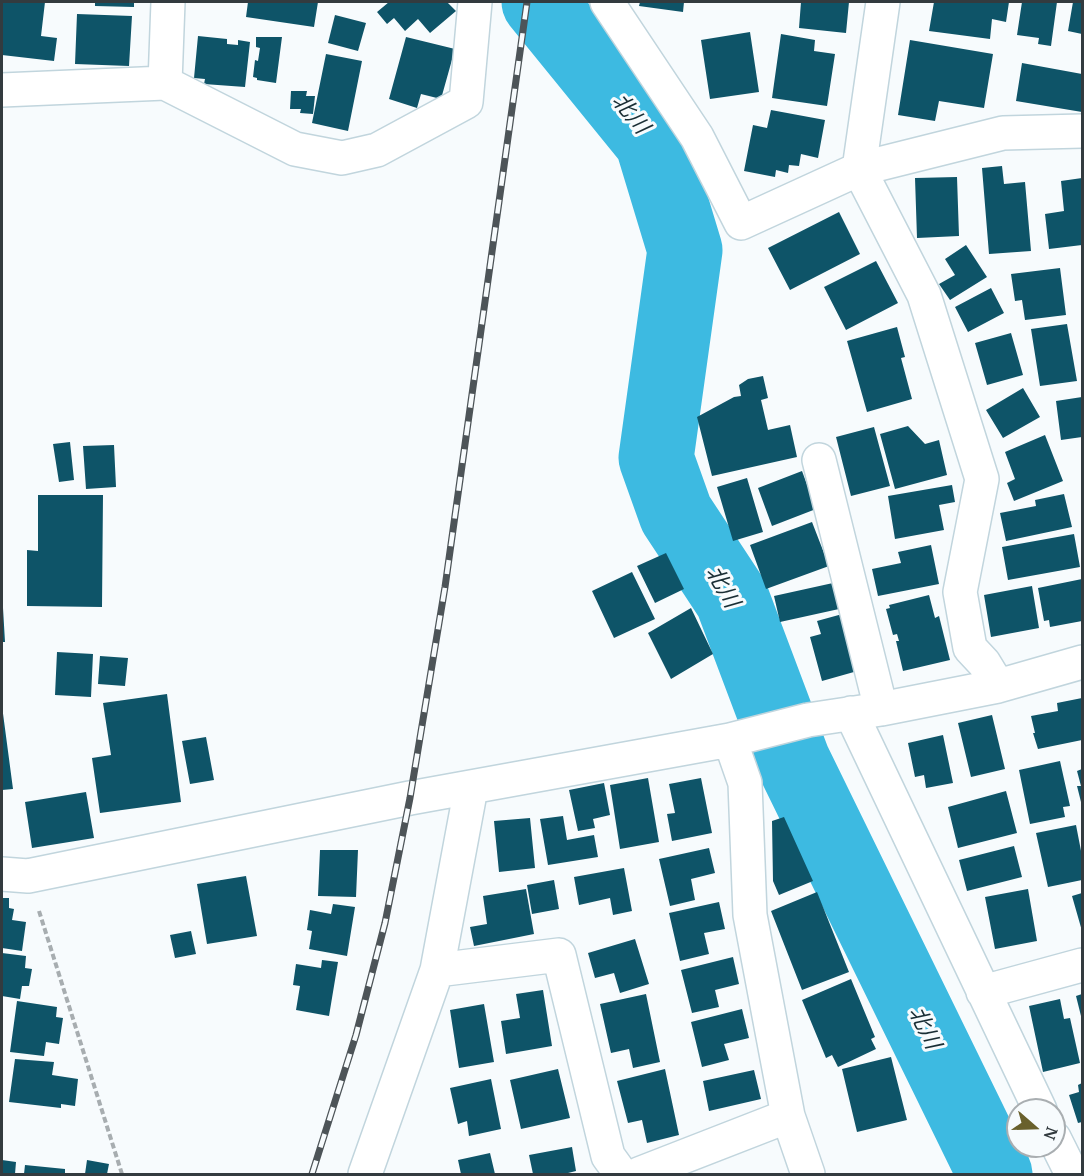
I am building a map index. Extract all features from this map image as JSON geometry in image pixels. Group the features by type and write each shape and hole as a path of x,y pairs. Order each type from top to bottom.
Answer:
{"street":[{"path":"165,82 168,2"},
{"path":"2,90 165,82 295,149 342,158 377,150 466,102 475,2"},
{"path":"607,2 697,137 741,223 859,169 1003,133 1083,131"},
{"path":"883,2 859,169 924,295 982,478 960,592 970,648 984,663 998,686"},
{"path":"819,460 866,711 983,992 1034,1098"},
{"path":"15,875 740,737 808,720 998,686 1083,662"},
{"path":"740,737 745,783 750,915 788,1116 808,1174"},
{"path":"365,1174 437,970 471,788"},
{"path":"437,970 559,955 608,1156 621,1174"},
{"path":"983,992 1083,965"},
{"path":"639,1174 788,1116"},
{"path":"1064,1158 1072,1174"}],"path":[{"path":"15,875 122,1174"}],"building":[{"path":"2,2 45,2 41,36 57,38 54,61 2,55"},
{"path":"95,2 134,2 134,7 95,6"},
{"path":"248,2 318,2 314,27 246,17"},
{"path":"389,2 447,2 456,11 430,33 418,19 405,31 394,18 387,24 377,12"},
{"path":"640,2 684,2 683,12 639,6"},
{"path":"801,2 849,2 846,33 799,28"},
{"path":"934,2 1009,2 1006,22 992,19 990,39 929,31"},
{"path":"1022,2 1057,2 1051,46 1038,44 1039,38 1017,35"},
{"path":"1073,2 1082,2 1082,34 1068,31"},
{"path":"77,14 132,16 129,66 75,64"},
{"path":"335,15 366,23 358,51 328,43"},
{"path":"750,32 759,92 710,99 701,40"},
{"path":"781,34 815,40 814,51 835,54 827,106 772,98"},
{"path":"198,36 227,39 227,44 238,45 238,40 250,42 245,87 204,84 205,79 194,78"},
{"path":"256,37 282,37 276,83 257,80 253,77 255,60 258,61 260,48 256,47"},
{"path":"406,37 455,49 441,99 421,94 417,108 389,99"},
{"path":"910,40 993,54 984,108 939,101 935,121 898,115"},
{"path":"326,54 362,61 348,131 312,123"},
{"path":"1022,63 1082,74 1082,112 1016,101"},
{"path":"291,91 307,91 306,96 315,96 313,114 300,113 301,109 290,109"},
{"path":"771,110 825,120 818,158 801,154 799,166 789,165 788,173 776,170 775,177 744,171 753,125 767,128"},
{"path":"1002,166 1004,184 1025,182 1031,251 989,254 982,168"},
{"path":"957,177 959,236 917,238 915,178"},
{"path":"1082,178 1082,245 1049,249 1045,214 1064,211 1061,181"},
{"path":"839,212 860,254 790,290 768,248"},
{"path":"966,245 987,277 950,300 939,284 955,275 945,259"},
{"path":"876,261 898,303 846,330 824,287"},
{"path":"1060,268 1066,315 1025,320 1022,300 1015,301 1011,274"},
{"path":"991,288 1004,313 968,332 955,307"},
{"path":"1067,324 1077,381 1040,386 1031,329"},
{"path":"897,327 905,357 901,358 912,399 867,412 847,341"},
{"path":"1011,333 1023,375 987,385 975,343"},
{"path":"763,376 768,398 761,400 768,430 790,425 797,457 712,476 697,417 734,397 741,396 739,385 748,379"},
{"path":"1023,388 1040,417 1003,438 986,410"},
{"path":"1082,397 1082,437 1061,440 1056,401"},
{"path":"908,426 925,444 939,440 947,475 895,489 880,434"},
{"path":"874,427 890,486 851,496 836,437"},
{"path":"1045,435 1063,481 1014,501 1007,483 1015,479 1005,452"},
{"path":"70,442 74,480 59,482 53,444"},
{"path":"114,445 116,487 86,489 83,446"},
{"path":"802,471 816,509 772,526 758,488"},
{"path":"747,478 763,532 733,541 717,487"},
{"path":"952,485 955,502 939,505 944,530 895,539 888,496"},
{"path":"1064,494 1072,527 1006,541 1000,513 1036,506 1035,500"},
{"path":"38,495 103,495 102,607 27,606 27,550 38,551"},
{"path":"812,522 829,566 766,589 750,545"},
{"path":"1074,534 1080,567 1008,580 1002,547"},
{"path":"931,545 939,584 878,596 872,569 901,563 898,552"},
{"path":"666,553 684,589 655,603 637,566"},
{"path":"632,572 655,619 614,638 592,591"},
{"path":"1082,579 1082,621 1050,627 1049,620 1044,621 1038,588"},
{"path":"833,583 839,609 780,622 774,596"},
{"path":"1032,586 1039,628 991,637 984,595"},
{"path":"929,595 935,618 939,616 950,660 903,671 896,641 899,641 897,634 893,635 886,609 890,608 889,605"},
{"path":"3,608 5,642 2,642"},
{"path":"691,608 713,654 671,679 648,633"},
{"path":"846,613 861,670 822,681 810,637 821,634 817,621"},
{"path":"57,652 93,654 91,697 55,695"},
{"path":"100,656 128,658 125,686 98,684"},
{"path":"167,694 181,802 100,813 92,758 111,755 103,703"},
{"path":"1082,698 1082,740 1038,749 1031,716 1058,711 1057,703"},
{"path":"2,706 13,789 2,790"},
{"path":"992,715 1005,769 971,777 958,723"},
{"path":"943,735 953,783 926,788 924,775 915,777 908,743"},
{"path":"206,737 214,780 190,784 182,741"},
{"path":"1060,761 1070,806 1063,807 1065,817 1030,824 1019,770"},
{"path":"1082,769 1082,806 1077,786 1081,786 1077,771"},
{"path":"648,778 659,842 620,849 610,785"},
{"path":"701,778 712,833 672,841 667,814 675,813 669,784"},
{"path":"604,783 610,815 593,819 595,828 578,831 569,790"},
{"path":"1006,791 1017,833 958,848 948,807"},
{"path":"86,792 94,838 32,848 25,802"},
{"path":"563,816 567,840 594,835 598,857 548,865 540,819"},
{"path":"784,817 813,881 779,895 773,881 772,821"},
{"path":"530,818 535,868 499,872 494,821"},
{"path":"1076,825 1082,856 1082,880 1048,887 1036,833"},
{"path":"1014,846 1022,877 967,891 959,860"},
{"path":"709,848 715,873 691,879 695,900 670,906 659,859"},
{"path":"320,850 358,850 356,897 318,896"},
{"path":"624,868 632,911 613,915 610,898 579,905 574,877"},
{"path":"246,876 257,936 207,944 197,884"},
{"path":"554,880 559,909 532,914 527,885"},
{"path":"526,889 534,934 474,946 470,927 487,924 483,896"},
{"path":"1028,889 1037,941 995,949 985,897"},
{"path":"817,892 849,972 802,990 771,911"},
{"path":"1082,893 1082,931 1072,896"},
{"path":"2,898 9,898 9,908 14,909 12,920 26,922 22,951 2,948"},
{"path":"719,902 725,929 704,933 709,954 680,961 669,913"},
{"path":"333,904 355,907 347,956 309,949 312,931 307,930 310,910 331,914"},
{"path":"191,931 196,954 175,958 170,935"},
{"path":"635,939 649,984 620,993 614,973 595,978 588,953"},
{"path":"2,953 26,956 25,968 32,969 29,986 22,986 20,999 2,996"},
{"path":"733,957 739,984 715,990 719,1007 692,1013 681,970"},
{"path":"322,960 338,962 329,1016 296,1010 300,986 293,985 296,964 321,968"},
{"path":"851,979 875,1037 871,1039 876,1049 838,1067 832,1055 826,1058 802,1000"},
{"path":"543,990 552,1046 506,1054 501,1021 520,1018 516,994"},
{"path":"646,994 660,1062 633,1068 629,1049 611,1053 600,1004"},
{"path":"1082,994 1082,1020 1076,996"},
{"path":"1060,999 1064,1019 1070,1018 1080,1063 1043,1072 1029,1006"},
{"path":"17,1001 57,1007 56,1017 63,1018 59,1044 46,1042 44,1056 10,1052"},
{"path":"484,1004 494,1062 459,1068 450,1010"},
{"path":"742,1009 749,1038 724,1044 729,1060 702,1067 691,1022"},
{"path":"891,1057 907,1120 857,1132 842,1069"},
{"path":"15,1059 54,1062 52,1075 78,1079 75,1106 61,1104 61,1108 9,1102"},
{"path":"558,1069 570,1118 521,1129 510,1080"},
{"path":"665,1069 679,1135 647,1143 642,1120 628,1123 617,1081"},
{"path":"754,1070 761,1099 709,1111 703,1081"},
{"path":"491,1079 501,1129 469,1136 467,1121 458,1124 450,1088"},
{"path":"1082,1083 1082,1122 1078,1123 1069,1095 1079,1092 1078,1085"},
{"path":"572,1147 576,1171 564,1174 533,1174 529,1155"},
{"path":"490,1153 495,1174 461,1174 458,1160"},
{"path":"2,1160 16,1162 15,1174 2,1174"},
{"path":"87,1160 109,1164 107,1174 85,1174"},
{"path":"25,1165 65,1169 65,1174 24,1174"}],"waterway":[{"name":"北川","path":"539,2 652,141 685,250 656,458 676,514 732,599 793,761 995,1174"}],"railway":[{"path":"312,1174 356,1035 385,923 410,798 445,587 527,2"}]}
